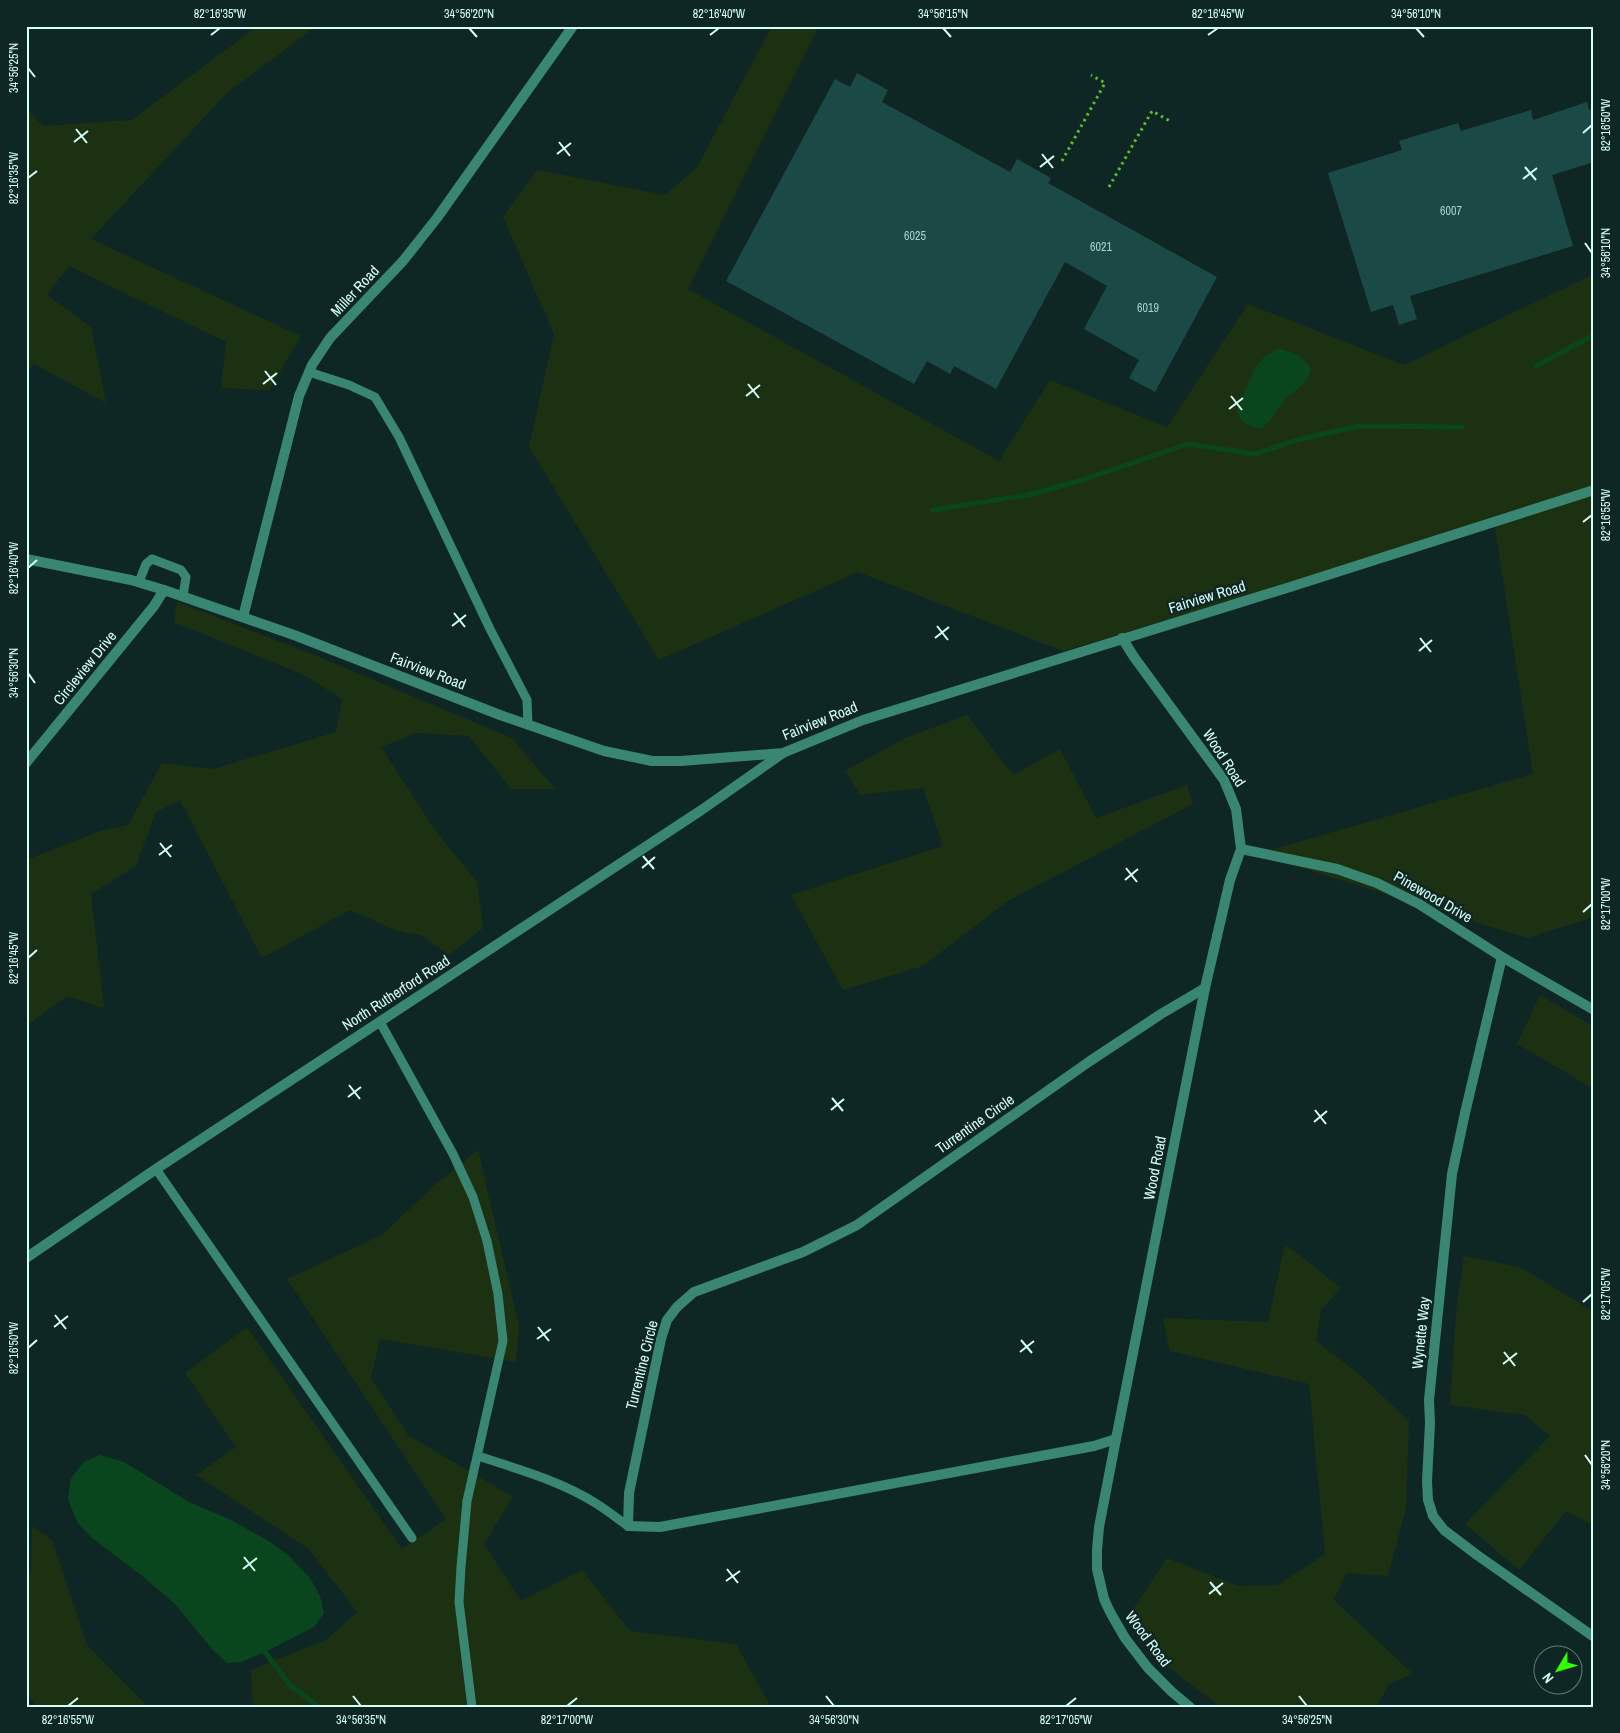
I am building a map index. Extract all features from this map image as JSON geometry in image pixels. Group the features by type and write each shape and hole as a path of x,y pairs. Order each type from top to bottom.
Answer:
{"street":[{"name":"Miller Road","path":"243,617 299,396 309,372 330,338 403,261 437,218 574,26"},
{"name":"Fairview Road","path":"26,559 139,582 183,596 528,725 604,751 652,760 681,761 783,753 863,720 1122,638 1308,582 1594,490"},
{"name":"Circleview Drive","path":"26,763 154,606 164,590"},
{"name":"Wood Road","path":"1122,638 1224,780 1236,809 1241,849 1230,880 1205,988 1160,1225 1116,1439 1099,1528 1097,1550 1097,1569 1104,1599 1125,1638 1148,1668 1190,1707"},
{"name":"North Rutherford Road","path":"26,1258 156,1169 700,811 783,753"},
{"name":"Pinewood Drive","path":"1241,849 1337,870 1378,883 1419,904 1502,957 1594,1010"},
{"name":"Wynette Way","path":"1502,957 1464,1113 1452,1174 1429,1400 1428,1500 1434,1516 1444,1530 1594,1637"},
{"name":"Turrentine Circle","path":"628,1526 629,1493 661,1339 668,1320 676,1307 705,1287 804,1252 857,1225 1090,1061 1161,1014 1205,988"},
{"path":"628,1526 660,1527 1084,1447 1116,1439"}],"lane":[{"path":"309,372 349,385 375,397 399,437 490,630 527,700 528,725"},
{"path":"139,582 146,564 152,559 181,570 186,577 183,596"},
{"path":"380,1022 453,1154 473,1197 487,1241 498,1294 503,1341 467,1501 459,1602 472,1707"},
{"path":"156,1169 412,1538"},
{"path":"478,1456 529,1472 566,1487 596,1503 628,1526"}],"path":[{"path":"1062,161 1105,83 1091,75"},
{"path":"1109,187 1152,111 1170,122"}],"shaded area":[{"path":"258,26 317,26 227,93 91,239 301,336 269,390 221,388 226,342 69,266 47,295 91,327 106,403 34,364 26,374 26,108 43,126 132,120"},
{"path":"772,26 819,26 688,289 999,461 1050,380 1167,427 1248,304 1404,365 1594,274 1594,917 1527,938 1257,854 1533,774 1494,521 1063,651 858,572 659,660 529,447 554,334 503,217 537,170 665,195 697,167"},
{"path":"1279,349 1298,355 1305,361 1311,369 1309,376 1302,385 1287,397 1265,426 1260,429 1252,427 1241,418 1237,411 1255,368 1265,356"},
{"path":"177,602 317,656 512,738 555,789 511,789 469,736 416,733 381,747 435,830 477,882 483,928 449,955 423,936 395,930 350,910 262,958 180,800 156,812 136,866 91,894 104,1008 67,996 26,1026 26,860 100,831 128,825 162,763 213,769 336,732 342,699 304,675 174,622"},
{"path":"967,715 1013,775 1060,749 1096,818 1187,785 1193,804 1008,901 923,966 843,990 791,895 943,846 923,788 860,795 845,771 905,738"},
{"path":"1540,995 1594,1027 1594,1089 1517,1044"},
{"path":"478,1150 519,1326 516,1362 380,1339 371,1378 408,1435 513,1497 484,1544 521,1601 582,1570 630,1631 736,1644 771,1707 253,1707 251,1670 326,1640 357,1612 309,1549 196,1475 236,1447 185,1373 247,1327 402,1549 446,1519 287,1279 382,1235 437,1183"},
{"path":"1285,1244 1341,1288 1321,1310 1316,1341 1358,1373 1409,1421 1406,1508 1388,1576 1346,1573 1334,1600 1413,1674 1390,1683 1376,1707 1220,1707 1162,1662 1132,1611 1167,1558 1238,1586 1278,1585 1325,1554 1309,1384 1170,1351 1163,1318 1268,1322"},
{"path":"1464,1256 1520,1267 1594,1312 1594,1526 1566,1511 1519,1570 1465,1524 1550,1436 1525,1415 1450,1405 1456,1311"},
{"path":"100,1455 124,1462 189,1502 229,1519 267,1540 288,1555 310,1578 320,1596 324,1613 314,1627 241,1662 227,1663 213,1650 175,1604 141,1575 92,1538 77,1522 68,1499 71,1478 84,1462"},
{"path":"32,1526 52,1540 87,1645 148,1707 37,1707 26,1692 26,1576 31,1573"}],"building":[{"path":"857,73 888,90 882,102 1010,172 1017,159 1051,178 1048,183 1217,277 1155,392 1129,378 1139,360 1084,329 1107,286 1065,262 996,389 954,366 950,374 927,361 914,384 726,281 835,79 850,87"},
{"path":"1587,102 1589,110 1594,108 1594,162 1552,175 1573,246 1410,296 1417,319 1399,325 1393,305 1371,312 1328,173 1402,150 1399,141 1458,123 1461,131 1531,110 1533,120"}],"waterway":[{"path":"1536,366 1594,335"},
{"path":"933,510 1028,495 1082,480 1188,444 1255,454 1297,440 1359,426 1462,427"},
{"path":"265,1652 290,1685 319,1707"}]}
